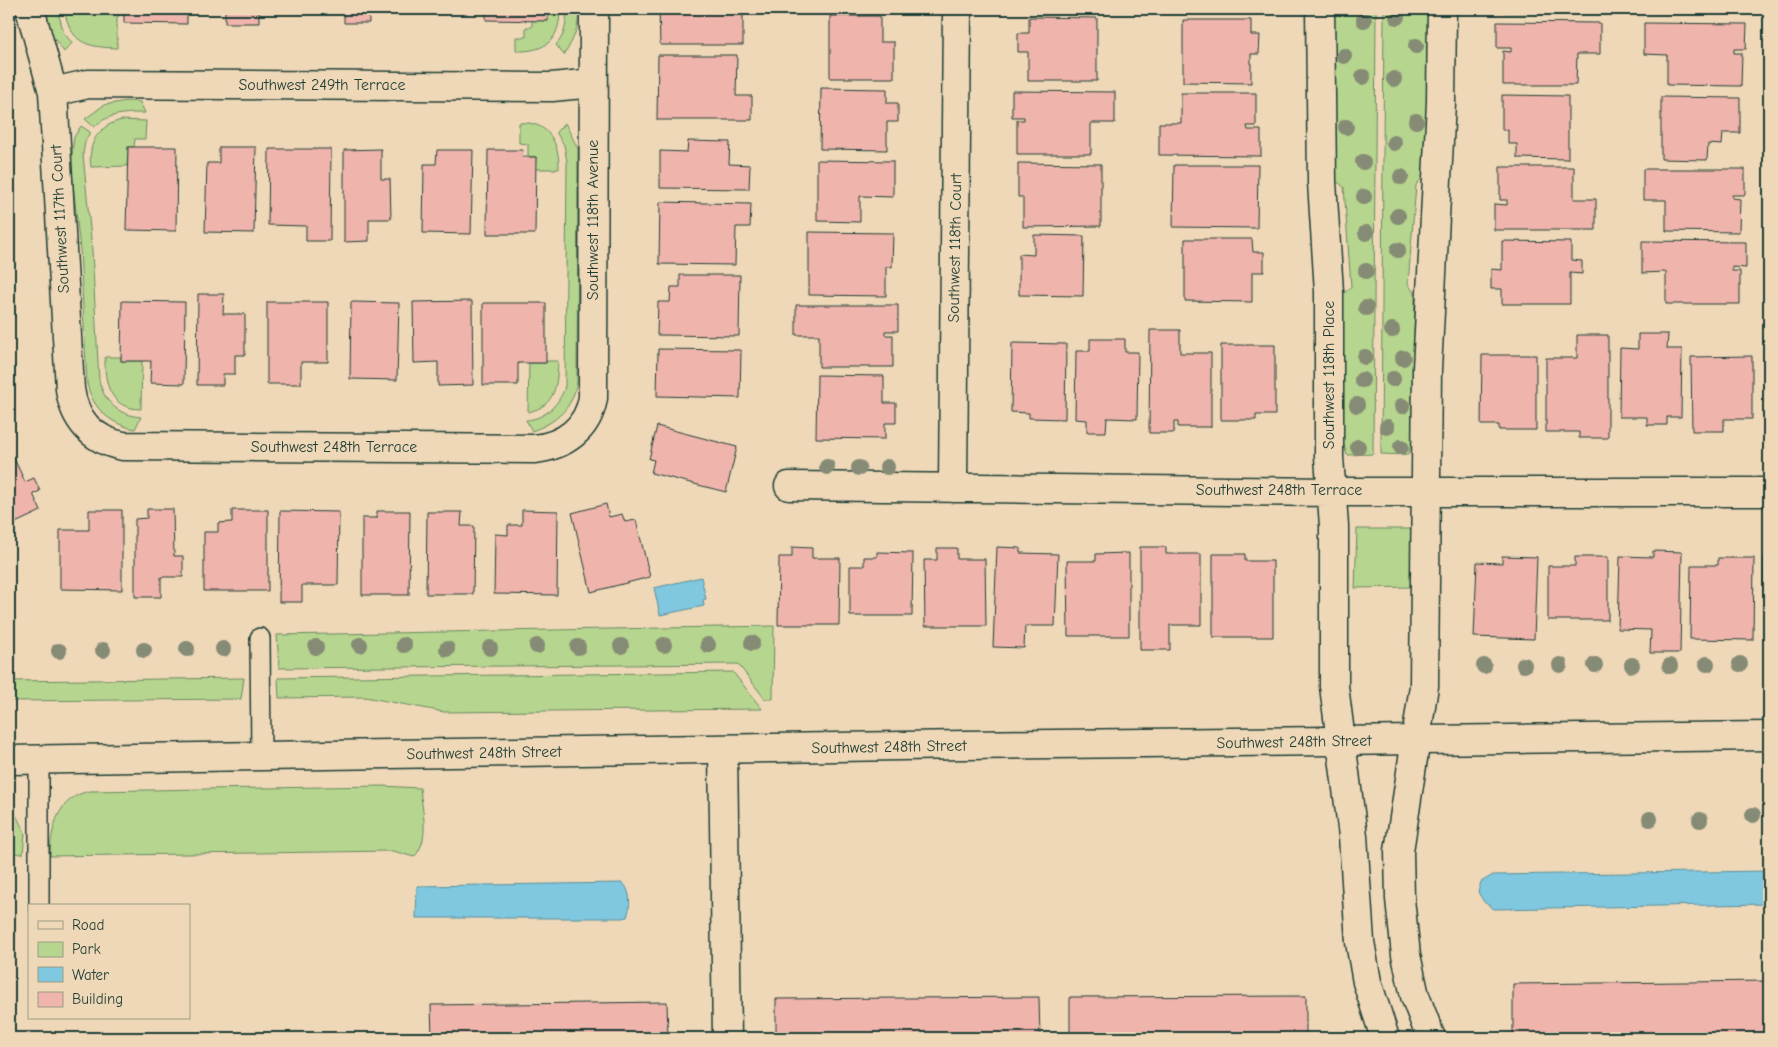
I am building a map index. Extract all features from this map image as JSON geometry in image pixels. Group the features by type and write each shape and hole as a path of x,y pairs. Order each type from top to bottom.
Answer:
{"street":[{"name":"Southwest 117th Court","path":"30,9 53,92 70,389 74,410 86,427"},
{"name":"Southwest 118th Avenue","path":"580,428 589,415 594,394 594,9"},
{"name":"Southwest 118th Court","path":"953,488 957,9"},
{"name":"Southwest 118th Place","path":"1320,9 1322,191 1329,292 1329,457 1334,544 1333,672 1353,836 1360,942 1367,982 1385,1038"},
{"path":"1430,1038 1408,970 1400,899 1400,835 1424,686 1424,491 1429,287 1441,103 1442,9"},
{"name":"Southwest 249th Terrace","path":"53,92 88,84 552,87 593,84"},
{"name":"Southwest 248th Terrace","path":"86,427 106,441 123,446 500,449 544,448 565,440 580,428"},
{"name":"Southwest 248th Terrace","path":"789,486 1332,492 1769,492"},
{"name":"Southwest 248th Street","path":"9,760 966,745 1769,736"},
{"path":"723,750 727,1038"}],"lane":[{"path":"260,638 261,757"},
{"path":"39,759 39,904"}],"green space":[{"path":"45,9 57,9 64,33 72,43 64,52 51,34"},
{"path":"64,9 120,9 120,15 117,17 117,48 96,46 81,41 71,29"},
{"path":"548,9 560,9 557,28 550,42 536,49 516,51 516,37 526,37 526,27 532,27 532,20 547,21"},
{"path":"567,9 579,9 579,15 571,44 564,55 556,45 564,32"},
{"path":"1333,9 1376,9 1373,454 1347,455 1343,443 1343,294 1351,287 1344,187 1334,179"},
{"path":"1384,9 1428,9 1428,91 1423,177 1416,185 1408,284 1415,294 1412,442 1408,455 1381,454"},
{"path":"126,101 140,102 145,113 112,116 94,127 85,119 104,105"},
{"path":"122,120 146,121 145,139 135,139 134,147 128,147 127,166 91,167 91,150 96,136 107,126"},
{"path":"519,123 538,125 545,130 557,151 559,169 535,169 536,157 528,156 528,144 519,143"},
{"path":"565,123 578,149 577,381 572,399 562,413 549,423 532,431 526,420 539,417 551,409 563,393 565,386 567,162 564,145 556,132"},
{"path":"81,126 90,132 85,142 83,154 92,250 99,380 104,395 113,406 125,413 141,417 135,429 126,427 104,414 94,401 87,384 80,250 71,164 74,137"},
{"path":"105,357 121,357 121,361 142,361 141,409 122,405 111,393 106,376"},
{"path":"546,361 558,361 557,378 553,393 550,400 544,405 528,412 529,363 546,363"},
{"path":"1357,529 1411,529 1412,587 1355,588"},
{"path":"774,626 773,699 765,699 738,664 279,668 277,635"},
{"path":"733,672 762,709 444,712 365,697 279,698 278,678"},
{"path":"244,678 241,699 9,701 9,681"},
{"path":"381,786 420,788 424,833 419,850 414,857 393,851 50,856 52,834 58,815 70,800 79,794 90,791"},
{"path":"9,801 25,833 23,854 9,853"}],"water":[{"path":"701,577 706,599 703,600 704,606 660,615 654,588"},
{"path":"1769,871 1769,904 1494,909 1484,902 1478,892 1481,882 1493,875"},
{"path":"623,883 628,890 630,904 627,917 623,918 416,918 417,886"}],"building":[{"path":"124,9 187,9 187,24 124,23"},
{"path":"225,9 259,9 259,23 225,23"},
{"path":"292,9 329,9 329,13 292,13"},
{"path":"344,9 369,9 369,23 344,23"},
{"path":"427,9 473,9 473,12 427,12"},
{"path":"486,9 548,9 548,21 486,20"},
{"path":"659,9 743,9 743,45 660,45"},
{"path":"1503,9 1587,9 1587,13 1503,12"},
{"path":"1657,9 1741,9 1741,14 1657,13"},
{"path":"830,16 880,16 880,42 894,42 894,78 830,78"},
{"path":"1029,17 1097,18 1097,81 1028,81 1028,52 1018,52 1018,33 1029,33"},
{"path":"1183,20 1251,20 1251,35 1260,35 1259,54 1251,54 1251,83 1183,82"},
{"path":"1497,22 1600,23 1600,54 1577,54 1576,85 1503,85 1503,51 1511,52 1511,48 1497,48"},
{"path":"1644,23 1747,24 1746,49 1734,49 1734,53 1742,53 1741,86 1667,85 1667,55 1644,54"},
{"path":"658,55 737,55 736,96 752,96 752,120 657,120"},
{"path":"821,88 887,89 887,103 898,103 898,122 887,122 887,150 820,149"},
{"path":"1012,91 1115,92 1115,123 1091,123 1091,154 1017,154 1017,120 1024,120 1024,117 1012,117"},
{"path":"1181,93 1256,93 1256,126 1247,126 1248,130 1261,130 1261,156 1159,155 1159,123 1181,123"},
{"path":"1502,95 1568,96 1568,159 1517,158 1517,144 1508,144 1508,130 1502,130"},
{"path":"1661,97 1740,98 1740,133 1723,133 1722,145 1708,144 1707,160 1661,159"},
{"path":"688,141 730,142 729,164 750,165 749,189 660,188 660,151 687,152"},
{"path":"128,147 177,147 176,231 126,230"},
{"path":"219,147 256,147 254,233 205,232 207,163 219,163"},
{"path":"269,149 331,149 330,241 306,241 306,226 268,225"},
{"path":"381,149 381,179 390,179 391,219 369,219 369,241 344,242 344,150"},
{"path":"437,150 473,150 471,234 423,233 424,164 436,164"},
{"path":"488,150 523,150 522,157 536,157 535,234 487,234"},
{"path":"817,160 893,161 893,197 860,196 860,222 817,221"},
{"path":"1018,163 1101,164 1101,226 1023,227 1023,197 1018,197"},
{"path":"1174,165 1258,165 1257,228 1173,227"},
{"path":"1500,167 1574,167 1574,199 1596,199 1596,230 1494,230 1494,204 1507,205 1507,200 1500,200"},
{"path":"1643,169 1745,169 1745,195 1732,195 1732,198 1740,199 1739,232 1666,231 1666,200 1643,200"},
{"path":"660,202 751,204 750,227 736,227 735,265 659,264"},
{"path":"809,232 893,233 892,267 886,267 886,296 809,295"},
{"path":"1034,235 1084,236 1083,296 1019,295 1019,254 1034,255"},
{"path":"1185,239 1252,239 1253,252 1264,252 1264,272 1252,272 1252,302 1185,301"},
{"path":"1502,241 1571,242 1571,260 1582,261 1582,274 1570,273 1570,304 1502,304 1502,289 1491,289 1491,269 1502,270"},
{"path":"1642,241 1746,242 1746,268 1732,267 1732,271 1740,271 1740,304 1666,304 1666,272 1642,273"},
{"path":"680,275 740,275 739,336 657,335 658,302 670,302 671,287 680,287"},
{"path":"198,294 224,294 223,314 245,314 245,355 235,355 235,374 223,374 223,385 197,385"},
{"path":"122,301 185,302 184,384 150,383 151,361 121,361"},
{"path":"472,301 473,385 438,386 438,362 414,363 413,302"},
{"path":"267,302 328,302 328,362 301,362 301,384 267,384"},
{"path":"351,302 399,303 397,380 350,379"},
{"path":"483,303 546,303 546,363 518,363 518,385 483,385"},
{"path":"796,305 898,305 898,331 885,331 885,335 893,335 893,367 819,367 819,335 796,335"},
{"path":"1150,330 1180,330 1180,353 1211,353 1211,427 1178,427 1178,422 1174,422 1174,433 1149,433"},
{"path":"1638,334 1668,334 1667,349 1682,349 1681,417 1667,417 1667,425 1647,425 1647,417 1619,417 1620,348 1638,349"},
{"path":"1577,335 1608,335 1608,438 1579,438 1579,432 1546,432 1546,358 1577,358"},
{"path":"1090,339 1125,339 1125,352 1138,352 1137,419 1107,418 1106,432 1087,432 1087,420 1075,419 1076,351 1090,351"},
{"path":"1012,343 1066,344 1065,419 1029,418 1029,413 1011,412"},
{"path":"1221,345 1275,345 1275,415 1256,415 1256,420 1221,420"},
{"path":"658,349 741,350 740,398 657,396"},
{"path":"1482,355 1536,355 1536,430 1499,430 1499,425 1481,425"},
{"path":"1752,356 1752,419 1724,419 1724,431 1692,431 1691,357"},
{"path":"817,375 884,376 884,403 896,403 896,423 885,423 885,439 816,438"},
{"path":"657,426 737,447 726,492 651,473 654,460 649,459"},
{"path":"12,454 25,482 34,478 40,491 33,494 41,511 9,526 9,456"},
{"path":"606,504 609,517 622,514 625,522 636,520 650,577 591,592 572,513"},
{"path":"147,509 173,509 174,556 183,556 183,577 161,577 161,597 135,597 135,519 147,518"},
{"path":"89,510 122,510 122,590 60,589 60,530 89,530"},
{"path":"232,510 268,510 268,591 204,591 204,532 218,532 218,523 232,522"},
{"path":"522,510 558,511 557,595 494,594 495,534 508,535 508,525 522,525"},
{"path":"280,511 339,512 338,585 302,585 302,602 279,602"},
{"path":"377,511 410,511 409,595 362,595 362,518 377,518"},
{"path":"427,512 462,512 461,526 474,526 473,594 426,594"},
{"path":"792,547 812,548 812,558 840,558 839,625 778,625 779,557 792,557"},
{"path":"997,547 1020,548 1020,553 1058,554 1055,626 1025,626 1024,648 993,647"},
{"path":"1140,547 1166,547 1166,554 1201,554 1201,625 1170,625 1170,650 1140,650"},
{"path":"937,548 957,548 957,559 985,559 986,626 925,626 924,560 937,560"},
{"path":"1653,551 1682,552 1680,653 1650,653 1651,630 1618,629 1620,556 1653,557"},
{"path":"877,552 913,553 912,616 850,616 850,566 864,566 864,557 877,557"},
{"path":"1129,553 1129,636 1068,636 1067,561 1096,561 1096,554"},
{"path":"1213,554 1245,554 1245,561 1273,561 1273,637 1213,637"},
{"path":"1502,556 1537,557 1534,639 1474,637 1477,562 1502,563"},
{"path":"1575,557 1608,557 1608,620 1548,620 1548,566 1575,566"},
{"path":"1764,557 1769,557 1769,635 1763,635"},
{"path":"1718,558 1754,558 1753,640 1690,639 1691,565 1718,565"},
{"path":"1769,981 1769,1038 1513,1038 1513,984"},
{"path":"1306,996 1306,1038 1070,1038 1070,997"},
{"path":"1039,997 1040,1038 776,1038 776,999"},
{"path":"667,1002 668,1038 432,1038 431,1005"}]}
